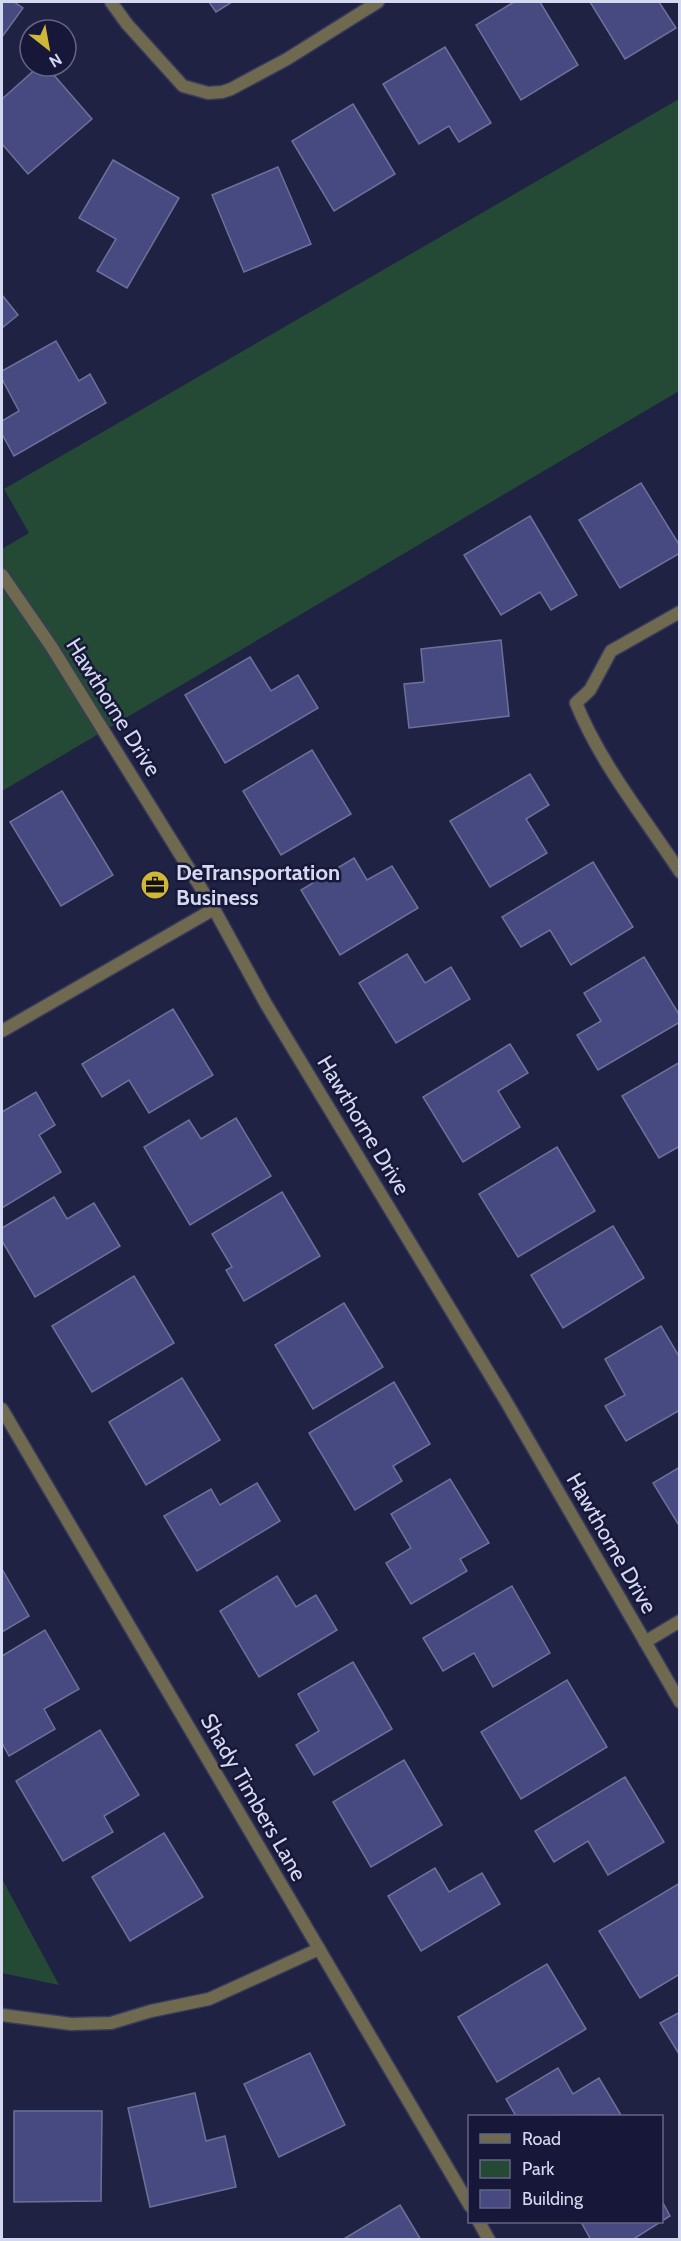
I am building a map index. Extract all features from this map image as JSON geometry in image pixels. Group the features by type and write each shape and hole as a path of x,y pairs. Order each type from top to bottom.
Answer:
{"street":[{"path":"111,2 127,24 183,86 208,93 231,89 287,59 378,2"},
{"name":"Hawthorne Drive","path":"2,575 51,646 214,909 266,1004 507,1403 680,1702"},
{"path":"680,612 611,651 590,690 576,703 586,727 680,872"},
{"path":"2,1031 214,909"},
{"name":"Shady Timbers Lane","path":"2,1409 468,2203"},
{"path":"645,1642 680,1621"},
{"path":"2,2015 71,2024 111,2023 151,2011 209,1999 319,1949"},
{"path":"479,2223 489,2240"}],"green space":[{"path":"679,99 679,391 2,791 2,549 29,533 4,489"},
{"path":"2,1879 59,1985 2,1973"}],"building":[{"path":"2,2 14,2 23,8 2,37"},
{"path":"209,2 232,2 216,12"},
{"path":"514,2 540,2 578,65 521,100 476,25"},
{"path":"590,2 659,2 676,28 625,59"},
{"path":"445,47 491,123 459,142 449,126 419,144 383,84"},
{"path":"26,78 56,78 92,119 28,174 2,144 2,99"},
{"path":"353,104 395,174 334,211 292,141"},
{"path":"113,160 179,198 127,288 97,271 116,239 79,218"},
{"path":"278,167 311,244 244,272 212,195"},
{"path":"2,295 18,315 2,328"},
{"path":"56,341 79,381 90,374 106,403 14,456 2,434 2,421 19,411 2,379 2,371"},
{"path":"641,483 680,546 680,553 620,588 579,520"},
{"path":"530,516 577,595 551,610 540,592 501,615 464,555"},
{"path":"501,640 509,716 409,728 404,684 424,682 421,649"},
{"path":"250,657 271,691 298,675 318,708 225,763 185,695"},
{"path":"312,750 351,814 281,855 243,791"},
{"path":"530,774 549,805 526,819 547,853 490,887 450,821"},
{"path":"62,791 113,875 61,906 10,822"},
{"path":"354,858 367,880 392,866 418,908 340,955 301,890"},
{"path":"593,862 633,927 571,965 550,930 521,947 502,917"},
{"path":"407,954 425,983 451,967 470,999 396,1043 359,983"},
{"path":"644,957 680,1016 680,1022 598,1070 577,1035 601,1021 584,993"},
{"path":"173,1009 213,1075 149,1113 129,1080 102,1097 82,1064"},
{"path":"510,1044 528,1073 498,1091 520,1127 463,1162 423,1097"},
{"path":"680,1062 680,1146 659,1158 622,1096"},
{"path":"36,1092 55,1125 39,1135 61,1172 2,1208 2,1112"},
{"path":"236,1118 271,1176 190,1225 144,1147 189,1120 201,1139"},
{"path":"557,1147 595,1211 518,1257 479,1194"},
{"path":"282,1192 320,1256 244,1301 226,1270 232,1267 212,1234"},
{"path":"54,1197 67,1219 94,1203 120,1246 35,1297 2,1241 2,1228"},
{"path":"613,1226 644,1278 563,1328 531,1275"},
{"path":"134,1276 174,1343 92,1392 52,1326"},
{"path":"344,1303 383,1367 313,1409 275,1345"},
{"path":"661,1326 680,1358 680,1410 626,1441 605,1406 625,1395 605,1359"},
{"path":"182,1378 220,1440 146,1485 109,1422"},
{"path":"394,1382 430,1444 393,1466 402,1481 355,1510 309,1433"},
{"path":"680,1467 680,1527 653,1483"},
{"path":"450,1479 489,1543 460,1559 467,1571 411,1604 386,1563 411,1548 391,1514"},
{"path":"257,1483 280,1521 197,1571 164,1516 211,1489 220,1505"},
{"path":"2,1569 29,1616 2,1632"},
{"path":"277,1576 296,1607 316,1595 337,1630 259,1677 220,1611"},
{"path":"512,1586 550,1653 493,1687 474,1653 443,1671 423,1638"},
{"path":"45,1630 79,1689 44,1709 55,1729 9,1756 2,1743 2,1656"},
{"path":"353,1662 392,1729 314,1775 296,1745 319,1731 298,1694"},
{"path":"567,1680 607,1747 521,1799 481,1732"},
{"path":"100,1730 139,1795 104,1816 113,1832 63,1861 16,1781"},
{"path":"404,1760 442,1825 371,1867 333,1802"},
{"path":"625,1777 664,1842 608,1875 588,1841 554,1862 535,1831"},
{"path":"164,1833 203,1897 130,1941 92,1877"},
{"path":"435,1868 449,1892 482,1873 500,1904 421,1951 388,1896"},
{"path":"680,1883 680,1974 640,1998 599,1931"},
{"path":"547,1964 586,2029 497,2082 458,2017"},
{"path":"680,2012 680,2054 679,2054 660,2023"},
{"path":"310,2053 345,2125 279,2157 244,2084"},
{"path":"558,2068 573,2094 599,2078 621,2115 515,2115 506,2099"},
{"path":"195,2093 206,2141 225,2136 236,2187 150,2207 128,2108"},
{"path":"14,2111 102,2111 101,2201 14,2202"},
{"path":"663,2203 670,2216 663,2220"},
{"path":"400,2205 421,2240 342,2240"},
{"path":"582,2223 658,2223 632,2240 591,2240"}],"place":[{"name":"DeTransportation Business","path":"155,885"}]}
